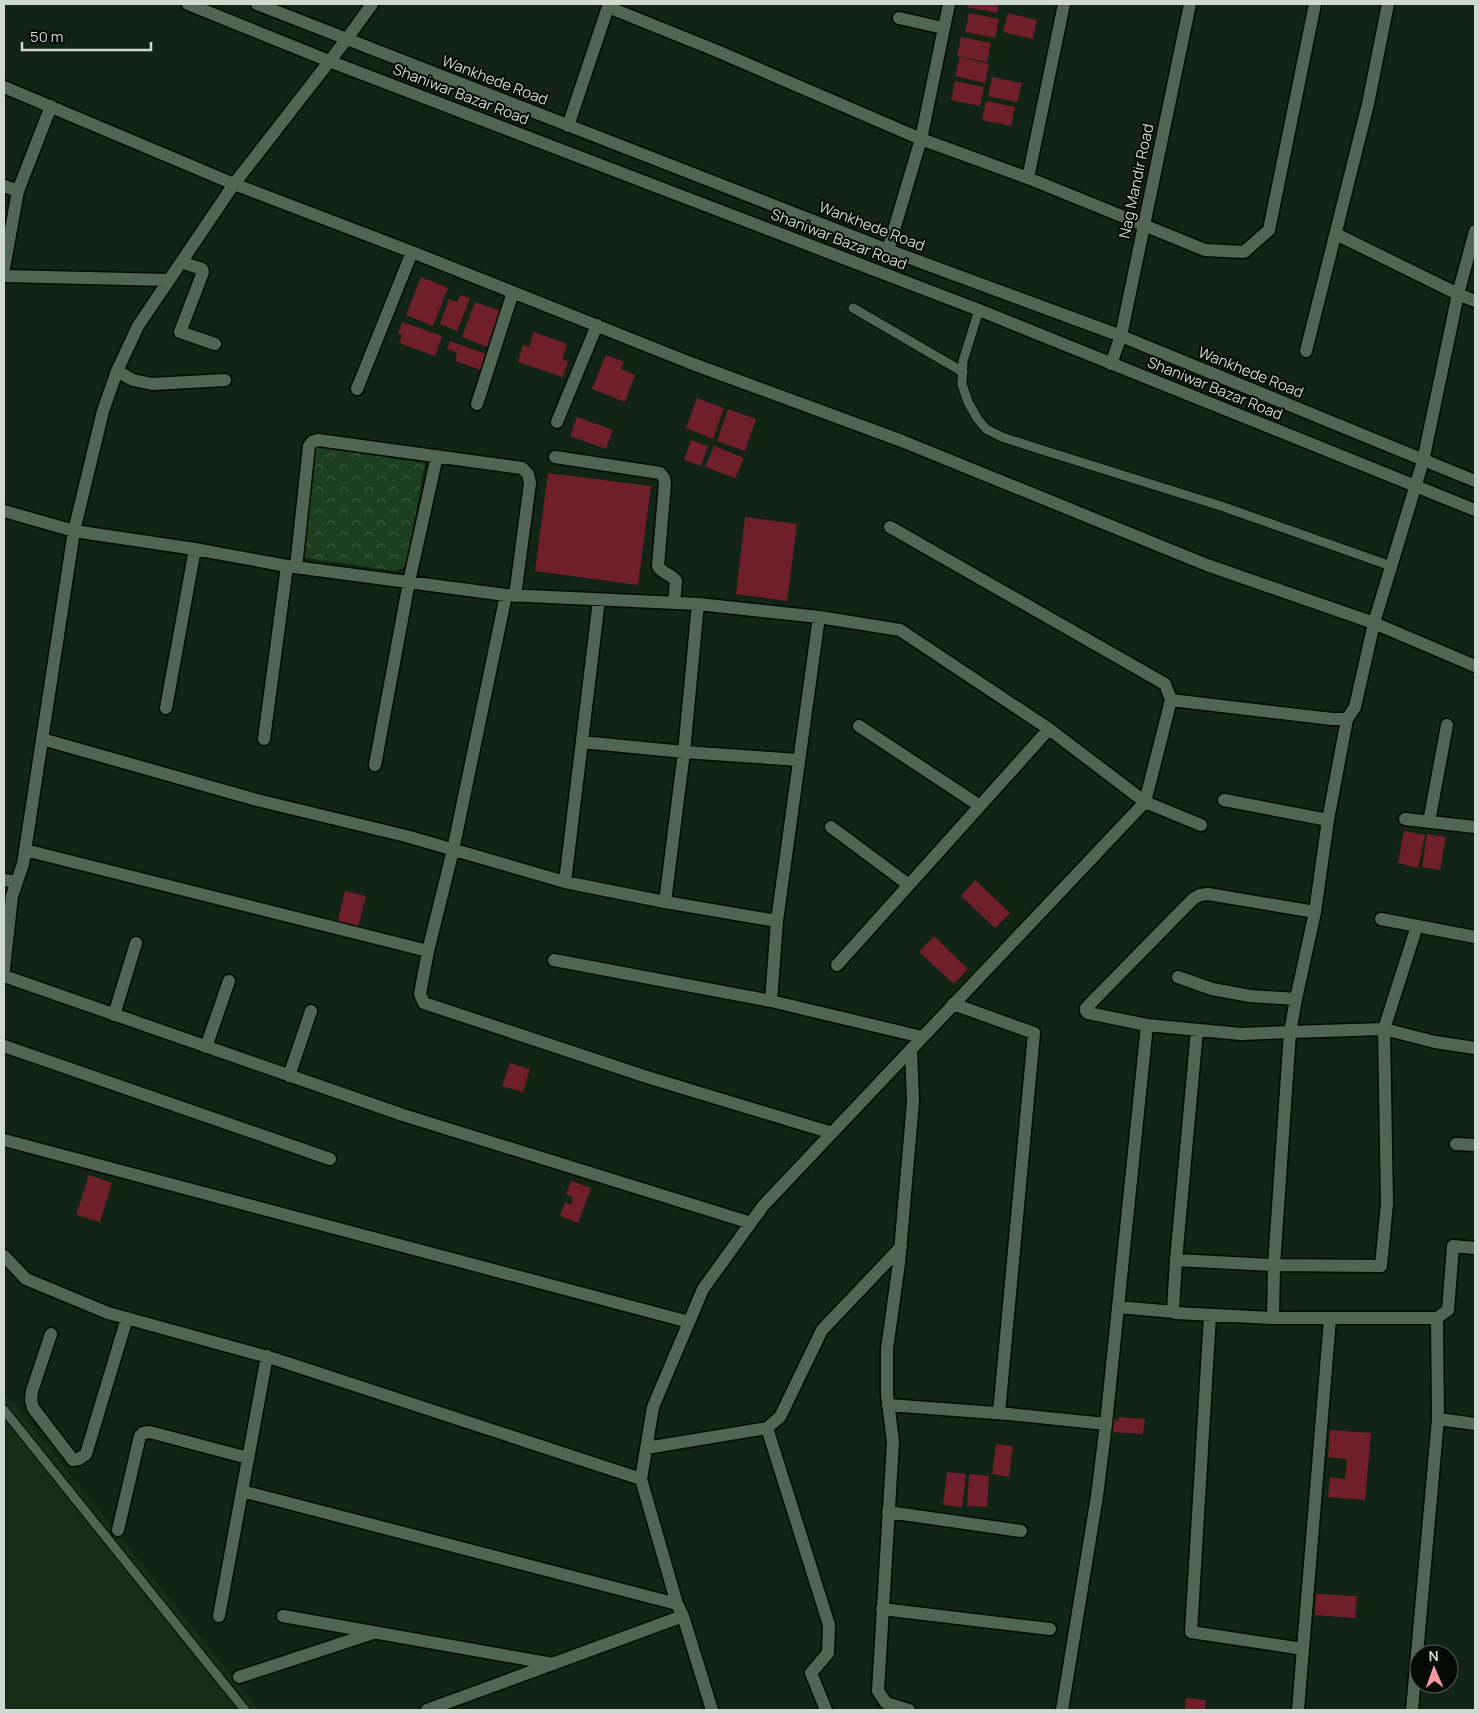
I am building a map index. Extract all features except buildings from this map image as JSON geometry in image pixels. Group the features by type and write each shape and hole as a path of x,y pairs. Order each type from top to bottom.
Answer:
{"street":[{"name":"Shaniwar Bazar Road","path":"188,4 330,61 978,310 1475,510"},
{"name":"Wankhede Road","path":"257,4 888,250 1121,336 1475,481"},
{"path":"4,969 12,896 23,864 74,531 103,411 117,371 138,326 234,184 372,4"},
{"path":"888,250 921,139 949,4"},
{"path":"1028,178 1064,4"},
{"name":"Nag Mandir Road","path":"1111,364 1121,336 1190,4"},
{"path":"568,126 606,5 921,139 1028,178 1205,250 1244,252 1269,230 1315,4"},
{"path":"1306,351 1368,104 1388,4"},
{"path":"899,18 943,28"},
{"path":"4,87 234,184 412,252 693,364 902,441 1207,565 1374,623 1475,666"},
{"path":"4,268 18,191 51,106"},
{"path":"4,186 18,191"},
{"path":"1273,1318 1274,1265 1290,1032 1315,912 1328,820 1347,719 1355,707 1374,623 1423,461 1458,294 1475,231"},
{"path":"1336,234 1475,301"},
{"path":"357,389 412,252"},
{"path":"181,262 202,269 203,272 180,332 215,344"},
{"path":"4,276 169,280"},
{"path":"477,404 513,292"},
{"path":"557,422 597,325"},
{"path":"117,371 134,380 152,384 225,380"},
{"path":"264,739 309,446 312,442 318,440 522,468 528,474 530,483 510,596 453,850 428,951 420,994 424,1003 647,1078 832,1133"},
{"path":"375,765 409,582 437,456"},
{"path":"554,457 660,473 665,483 658,566 660,570 676,581 674,603"},
{"path":"4,511 74,531 291,566 510,596 698,604 819,617 900,630 1049,729 1145,802 1200,825"},
{"path":"712,1710 683,1616 677,1604 641,1479 653,1407 703,1289 763,1206 1145,802 1171,700 1165,684 890,527"},
{"path":"166,708 195,549"},
{"path":"565,882 599,600"},
{"path":"665,902 684,752 698,604"},
{"path":"771,1001 777,921 819,617"},
{"path":"1171,700 1296,716 1347,719"},
{"path":"1429,822 1447,725"},
{"path":"859,726 980,806"},
{"path":"837,965 1049,729"},
{"path":"42,739 257,800 364,824 565,882 665,902 777,921"},
{"path":"582,742 684,752 799,760"},
{"path":"1224,800 1328,820"},
{"path":"1405,819 1475,827"},
{"path":"831,827 909,885"},
{"path":"25,850 428,951"},
{"path":"4,880 17,882"},
{"path":"1315,912 1208,894 1200,895 1193,899 1086,1008 1086,1011 1088,1013 1147,1024 1241,1034 1384,1029 1435,1042 1475,1048"},
{"path":"1381,919 1475,937"},
{"path":"1176,1260 1274,1265 1381,1266 1387,1204 1384,1029 1417,926"},
{"path":"114,1015 136,944"},
{"path":"554,960 771,1001 922,1037"},
{"path":"4,976 403,1116 751,1223"},
{"path":"1178,977 1212,989 1250,996 1296,999"},
{"path":"206,1046 229,980"},
{"path":"953,1004 1034,1032 999,1413"},
{"path":"289,1076 311,1011"},
{"path":"1062,1710 1097,1496 1106,1424 1147,1024"},
{"path":"1174,1312 1176,1260 1197,1030"},
{"path":"4,1046 330,1159"},
{"path":"908,1710 886,1703 878,1692 893,1442 888,1405 887,1349 901,1247 913,1102 911,1048"},
{"path":"4,1140 689,1322"},
{"path":"1456,1144 1475,1145"},
{"path":"1118,1307 1210,1316 1330,1319 1437,1318 1448,1310 1453,1246 1475,1248"},
{"path":"646,1448 767,1428 780,1418 822,1330 901,1247"},
{"path":"4,1256 26,1279 108,1312 267,1356 641,1479"},
{"path":"1210,1316 1191,1632 1303,1649"},
{"path":"50,1334 32,1391 31,1400 33,1408 74,1460 79,1459 86,1454 127,1318"},
{"path":"1413,1710 1438,1419 1437,1318"},
{"path":"1298,1710 1330,1319"},
{"path":"219,1616 267,1356"},
{"path":"888,1405 999,1413 1106,1424"},
{"path":"1438,1419 1475,1424"},
{"path":"767,1428 829,1625 828,1653 812,1673 826,1710"},
{"path":"118,1530 140,1436 143,1432 150,1432 248,1458"},
{"path":"242,1491 677,1604"},
{"path":"888,1512 1021,1531"},
{"path":"882,1609 1050,1629"},
{"path":"284,1616 553,1664"},
{"path":"427,1710 683,1616"},
{"path":"239,1677 376,1632"}],"lane":[{"path":"853,308 963,372"},
{"path":"978,310 963,361 962,384 968,402 986,429 1002,437 1221,506 1391,566"},
{"path":"4,1410 245,1710"}],"shaded area":[{"path":"4,1392 259,1710 4,1710"}],"green space":[{"path":"318,447 425,463 407,561 403,568 396,571 300,556 314,450"}]}
